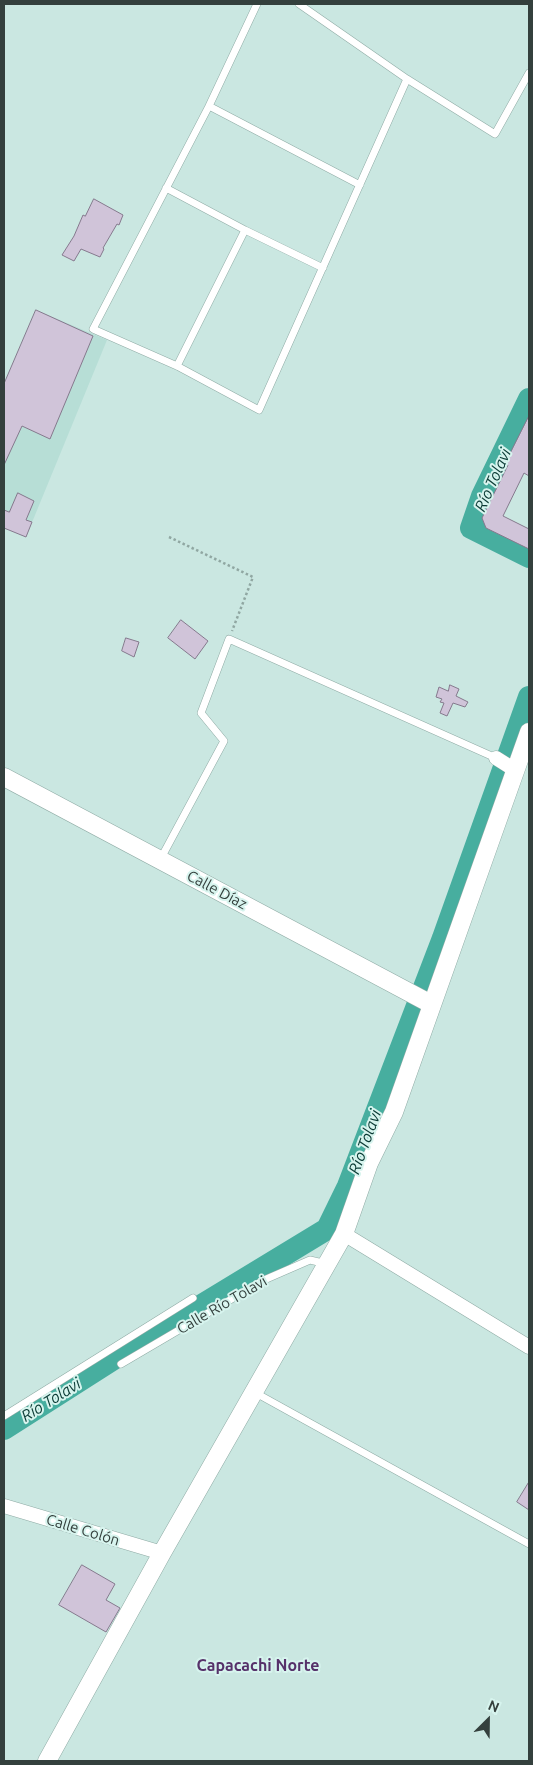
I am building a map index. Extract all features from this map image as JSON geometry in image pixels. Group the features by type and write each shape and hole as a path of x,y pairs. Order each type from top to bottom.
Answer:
{"street":[{"path":"47,1761 162,1553 344,1234 369,1163 394,1112 421,999 512,769 529,732"},
{"path":"496,758 512,769"},
{"name":"Calle Díaz","path":"4,777 421,999"},
{"path":"344,1234 529,1347"},
{"name":"Calle Colón","path":"4,1506 162,1553"}],"lane":[{"path":"257,4 209,106 93,329 177,366 259,410 407,79"},
{"path":"299,4 407,79 495,134 529,73"},
{"path":"209,106 360,185"},
{"path":"166,188 245,230 323,268"},
{"path":"177,366 245,230"},
{"path":"160,860 224,741 201,713 229,639 496,758"},
{"name":"Calle Río Tolavi","path":"121,1364 264,1280 310,1260 327,1264"},
{"name":"Calle Río Tolavi","path":"4,1416 193,1298"},
{"path":"254,1392 529,1544"}],"path":[{"path":"169,536 253,577 229,639"}],"shaded area":[{"path":"36,310 107,340 26,537 4,528 4,384"}],"building":[{"path":"94,199 123,215 119,225 117,224 103,248 100,257 81,249 74,261 62,255 74,236 83,215 85,216"},
{"path":"36,310 93,336 50,439 22,426 4,465 4,384"},
{"path":"529,416 529,476 524,473 503,516 529,529 529,549 486,528 482,518 508,465 505,464"},
{"path":"18,493 34,501 26,520 32,522 26,537 4,528 4,510 9,512"},
{"path":"181,620 208,641 195,659 168,638"},
{"path":"126,638 139,642 134,657 122,651"},
{"path":"450,685 459,689 456,696 468,702 465,707 453,703 447,716 440,713 444,703 440,702 442,699 436,697 439,687 448,691"},
{"path":"529,1482 529,1510 517,1502"},
{"path":"82,1565 115,1584 106,1600 120,1608 106,1632 59,1605"}],"waterway":[{"name":"Río Tolavi","path":"529,399 482,496 471,528 529,557"},
{"name":"Río Tolavi","path":"4,1429 131,1348 327,1229 348,1186 443,938 529,697"}],"district":[{"name":"Capacachi Norte","path":"258,1666"}]}
